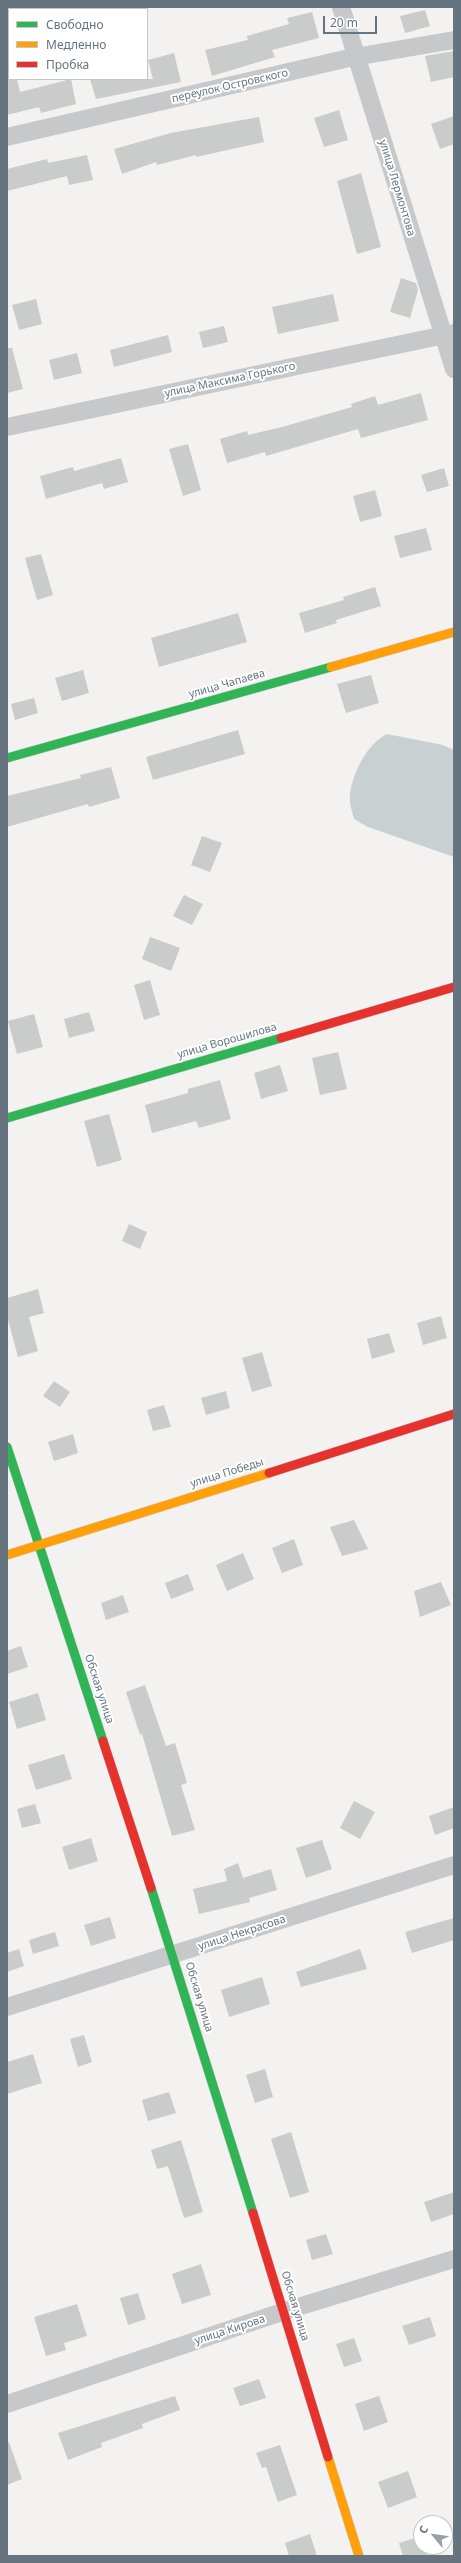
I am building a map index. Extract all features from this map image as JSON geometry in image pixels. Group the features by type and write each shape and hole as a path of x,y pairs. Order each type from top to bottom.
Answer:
{"street":[{"name":"улица Лермонтова","path":"341,7 356,57 449,334 454,369"},
{"name":"переулок Островского","path":"7,137 356,57 454,40"},
{"name":"улица Максима Горького","path":"7,427 449,334"},
{"name":"улица Чапаева","path":"7,758 454,632"},
{"name":"улица Ворошилова","path":"7,1118 454,987"},
{"name":"улица Победы","path":"7,1554 454,1414"},
{"name":"Обская улица","path":"7,1447 173,1956 285,2311 359,2556"},
{"name":"улица Некрасова","path":"7,2007 173,1956 454,1865"},
{"name":"улица Кирова","path":"7,2404 285,2311 454,2259"}],"shaded area":[{"path":"387,734 443,745 454,750 454,857 368,827 354,819 350,794 354,777 362,760 373,744"}],"building":[{"path":"425,10 430,26 405,33 400,16"},
{"path":"312,12 319,38 272,50 275,57 212,76 205,50 248,40 247,36 289,24 287,18"},
{"path":"454,51 454,77 431,82 425,56"},
{"path":"174,53 181,82 96,99 90,80 153,79 148,60"},
{"path":"7,63 8,80 17,80 20,92 71,80 76,104 41,113 39,107 7,115"},
{"path":"339,110 348,140 324,147 314,118"},
{"path":"454,116 454,144 440,149 431,124"},
{"path":"259,117 264,142 196,157 196,155 157,165 156,162 122,174 114,149 171,133"},
{"path":"87,155 93,180 69,185 67,176 7,191 7,169 47,159 48,163"},
{"path":"361,173 381,247 357,254 337,181"},
{"path":"401,278 416,283 418,290 410,318 390,312"},
{"path":"333,294 339,321 278,334 272,307"},
{"path":"36,299 42,324 19,330 12,305"},
{"path":"224,326 228,342 203,348 199,332"},
{"path":"168,335 172,352 114,367 110,350"},
{"path":"7,348 12,348 23,389 7,393"},
{"path":"77,353 82,373 54,380 49,360"},
{"path":"421,393 428,420 361,438 358,429 266,456 265,452 227,463 220,439 247,431 248,435 282,427 352,407 351,404 375,396 378,405"},
{"path":"188,444 201,490 183,496 169,449"},
{"path":"121,458 128,482 104,489 102,483 46,499 40,476 73,467 74,471"},
{"path":"444,468 449,486 427,492 421,475"},
{"path":"375,490 382,516 360,522 353,496"},
{"path":"426,528 432,550 400,558 394,536"},
{"path":"41,554 53,595 37,600 25,558"},
{"path":"375,587 381,606 336,620 337,623 305,633 299,613 344,600 343,597"},
{"path":"238,613 247,642 159,667 151,638"},
{"path":"83,670 89,693 62,701 55,678"},
{"path":"371,675 379,703 346,713 337,684"},
{"path":"34,698 38,713 15,720 11,704"},
{"path":"238,730 245,754 153,780 146,757"},
{"path":"111,767 120,798 89,807 88,804 7,827 7,796 81,778 80,775"},
{"path":"202,836 222,843 210,872 191,865"},
{"path":"184,895 203,904 192,925 173,916"},
{"path":"150,937 180,948 171,971 142,959"},
{"path":"150,980 160,1015 144,1020 134,985"},
{"path":"89,1012 95,1031 69,1038 64,1019"},
{"path":"34,1014 43,1047 17,1054 8,1021"},
{"path":"338,1052 347,1089 320,1095 312,1058"},
{"path":"280,1065 288,1091 261,1099 254,1073"},
{"path":"220,1080 231,1119 199,1128 196,1121 152,1133 145,1105 188,1093 188,1089"},
{"path":"109,1114 122,1160 97,1167 84,1121"},
{"path":"129,1224 147,1232 140,1249 122,1241"},
{"path":"38,1289 44,1313 29,1317 38,1351 18,1357 7,1316 7,1298"},
{"path":"441,1316 447,1338 423,1345 417,1323"},
{"path":"389,1333 395,1352 372,1359 367,1339"},
{"path":"262,1352 272,1386 252,1392 242,1358"},
{"path":"54,1381 70,1392 60,1407 43,1396"},
{"path":"226,1391 230,1408 206,1415 201,1398"},
{"path":"164,1405 171,1427 153,1431 147,1410"},
{"path":"73,1434 78,1453 54,1461 48,1442"},
{"path":"354,1520 368,1549 342,1556 330,1527"},
{"path":"294,1539 303,1565 282,1573 272,1548"},
{"path":"243,1553 254,1579 227,1591 216,1565"},
{"path":"188,1574 194,1590 171,1599 165,1583"},
{"path":"441,1582 451,1605 420,1617 414,1591"},
{"path":"123,1595 129,1612 106,1620 101,1603"},
{"path":"21,1646 28,1667 7,1674 7,1651"},
{"path":"145,1685 166,1746 175,1743 187,1783 181,1785 195,1830 172,1836 142,1734 140,1735 126,1692"},
{"path":"38,1693 46,1720 17,1729 9,1702"},
{"path":"64,1754 72,1779 36,1790 28,1765"},
{"path":"354,1801 375,1812 360,1839 340,1828"},
{"path":"35,1804 41,1823 22,1828 17,1809"},
{"path":"454,1807 454,1828 435,1835 429,1816"},
{"path":"91,1838 98,1861 69,1870 62,1847"},
{"path":"322,1840 332,1869 306,1878 296,1848"},
{"path":"238,1863 243,1878 271,1869 277,1890 249,1898 250,1902 199,1914 193,1889 227,1881 224,1869"},
{"path":"110,1917 116,1938 91,1946 84,1925"},
{"path":"454,1918 454,1940 412,1953 405,1932"},
{"path":"55,1932 59,1946 33,1954 29,1940"},
{"path":"19,1949 24,1966 7,1972 7,1953"},
{"path":"360,1949 367,1969 301,1987 296,1972"},
{"path":"262,1977 270,2004 229,2017 221,1990"},
{"path":"84,2035 92,2062 78,2067 70,2039"},
{"path":"33,2054 42,2083 7,2094 7,2062"},
{"path":"265,2069 273,2097 255,2103 246,2075"},
{"path":"169,2092 176,2113 148,2121 142,2100"},
{"path":"291,2132 309,2192 290,2198 271,2139"},
{"path":"181,2140 203,2212 184,2218 168,2166 157,2169 151,2150"},
{"path":"454,2192 454,2214 431,2222 424,2202"},
{"path":"326,2234 333,2254 312,2260 306,2240"},
{"path":"201,2264 211,2295 182,2304 172,2274"},
{"path":"138,2293 146,2319 128,2325 120,2298"},
{"path":"77,2304 87,2336 64,2343 66,2350 46,2356 34,2317"},
{"path":"430,2317 436,2336 409,2345 402,2326"},
{"path":"354,2338 362,2361 344,2367 336,2344"},
{"path":"259,2379 266,2398 240,2406 233,2388"},
{"path":"175,2396 180,2410 142,2424 143,2428 101,2443 102,2447 68,2460 58,2433"},
{"path":"379,2396 388,2422 364,2431 355,2404"},
{"path":"7,2442 9,2442 22,2479 7,2485"},
{"path":"280,2445 297,2495 278,2502 266,2467 262,2468 256,2453"},
{"path":"408,2471 417,2497 388,2508 378,2482"},
{"path":"310,2534 317,2556 289,2556 285,2543"},
{"path":"413,2539 413,2555 427,2556 403,2556 399,2543"}],"traffic: fast":[{"path":"7,758 331,667"},
{"path":"7,1118 281,1038"},
{"path":"7,1447 103,1741"},
{"path":"151,1888 253,2213"}],"traffic: slow":[{"path":"331,667 454,632"},
{"path":"7,1555 269,1473"},
{"path":"328,2457 359,2556"}],"traffic: jam":[{"path":"281,1038 454,987"},
{"path":"269,1473 454,1414"},
{"path":"103,1741 151,1888"},
{"path":"253,2213 328,2457"}]}
